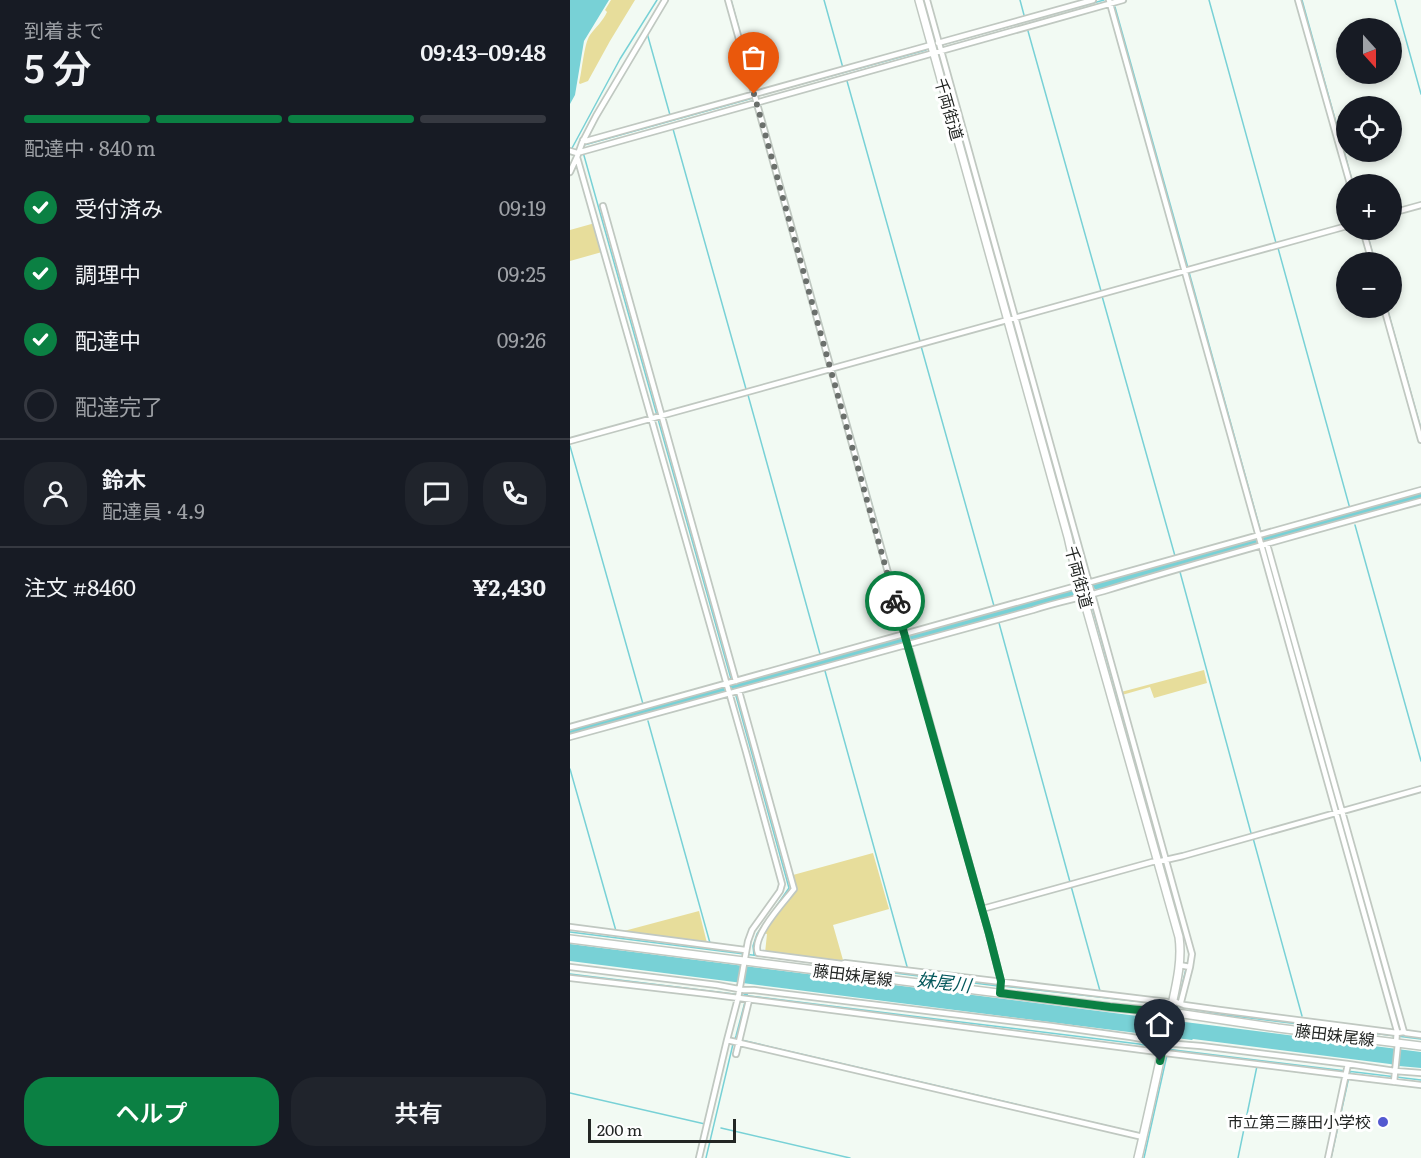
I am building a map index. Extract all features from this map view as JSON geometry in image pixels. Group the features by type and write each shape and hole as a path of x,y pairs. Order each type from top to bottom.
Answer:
{"street":[{"path":"570,172 579,150 633,52 665,0"},
{"path":"728,0 982,909 1001,987"},
{"name":"千両街道","path":"919,0 935,44 1012,319 1084,584 1083,596 1162,861 1180,950 1186,966 1170,1015 1138,1158"},
{"path":"927,0 935,44"},
{"path":"579,150 843,72 937,52 1092,0"},
{"path":"579,150 586,141 843,72 935,44 1110,1 1123,0"},
{"path":"1299,0 1347,174"},
{"path":"1110,1 1340,812 1399,1037 1394,1075"},
{"path":"579,150 657,417 730,686"},
{"path":"1402,210 1421,205"},
{"path":"603,206 730,686 772,826 794,888 763,925 751,934 744,957 739,993 730,1030 735,1041 736,1054"},
{"path":"570,441 1336,229"},
{"path":"1387,318 1421,440"},
{"path":"739,691 819,662 994,615 1084,584 1263,544 1421,490"},
{"path":"570,737 642,712 730,686 994,615 1092,594 1179,562 1260,536 1349,513 1421,501"},
{"path":"1084,584 1092,594 1162,861 1192,954 1186,966 1179,1002 1184,1005 1373,1029 1399,1037 1406,1033 1421,1035"},
{"path":"570,727 642,712 730,686 739,691 772,826 782,884 757,941 758,953 908,970 1001,987 1168,1002"},
{"path":"982,909 1421,789"},
{"path":"570,927 710,945 744,957"},
{"name":"藤田妹尾線","path":"570,939 1001,987 1110,1007 1170,1015 1399,1037 1421,1046"},
{"path":"570,967 717,985 739,993 749,1000 1050,1033 1131,1037 1201,1046 1347,1073 1394,1075 1421,1085"},
{"path":"570,978 739,993 754,990 1050,1033 1158,1052"},
{"path":"699,1158 749,1000"},
{"path":"735,1041 1143,1137"},
{"path":"1165,1053 1347,1073 1394,1075 1421,1073"},
{"path":"1328,1158 1347,1073"}],"shaded area":[{"path":"611,0 635,0 588,81 580,84 588,39 607,12 605,10"},
{"path":"595,223 602,252 570,261 570,230"},
{"path":"1204,670 1207,683 1154,698 1150,687 1122,695 1121,692"},
{"path":"873,853 889,909 833,925 842,963 765,953 767,934 763,933 795,890 793,875"},
{"path":"699,911 707,943 617,932 620,930 624,931"}],"water":[{"path":"570,0 609,0 584,41 575,95 570,104"},
{"name":"妹尾川","path":"570,944 1421,1052 1421,1068 570,961"}],"waterway":[{"path":"571,150 620,59 657,0"},
{"path":"731,0 756,91"},
{"path":"824,0 843,68"},
{"path":"924,0 938,49"},
{"path":"1020,0 1024,15"},
{"path":"941,45 1104,0"},
{"path":"1209,0 1276,243"},
{"path":"1302,0 1350,174"},
{"path":"1395,0 1421,94"},
{"path":"1115,7 1188,268"},
{"path":"1028,31 1101,291"},
{"path":"647,33 670,115"},
{"path":"757,96 926,50"},
{"path":"939,55 1082,571"},
{"path":"847,81 920,341"},
{"path":"583,148 584,145 753,98"},
{"path":"760,106 833,366"},
{"path":"673,129 746,389"},
{"path":"583,152 731,679"},
{"path":"1369,240 1372,252"},
{"path":"1278,248 1352,516"},
{"path":"1189,272 1263,540"},
{"path":"1102,296 1175,556"},
{"path":"1390,318 1421,429"},
{"path":"921,346 994,606"},
{"path":"834,370 881,537"},
{"path":"748,395 820,654"},
{"path":"570,446 643,704"},
{"path":"1097,585 1421,494"},
{"path":"1355,525 1421,761"},
{"path":"1266,549 1286,620"},
{"path":"1180,572 1251,833"},
{"path":"570,731 1075,592"},
{"path":"1092,606 1162,858"},
{"path":"995,611 996,616"},
{"path":"999,623 1070,882"},
{"path":"825,671 908,970"},
{"path":"736,696 789,888 757,934 753,946 754,955"},
{"path":"648,721 710,943"},
{"path":"570,769 616,931"},
{"path":"1253,838 1302,1016"},
{"path":"1163,862 1189,952 1188,965"},
{"path":"1071,886 1100,991"},
{"path":"570,932 998,986"},
{"path":"998,959 1003,978"},
{"path":"1178,1002 1186,969"},
{"path":"570,974 1158,1048"},
{"path":"1002,986 1170,1005"},
{"path":"706,1158 745,1002"},
{"path":"1175,1006 1226,1015 1421,1039"},
{"path":"741,1040 1138,1133"},
{"path":"1166,1049 1421,1080"},
{"path":"1144,1158 1167,1055"},
{"path":"1238,1158 1257,1066"},
{"path":"1331,1158 1350,1072"},
{"path":"570,1093 705,1124"},
{"path":"721,1128 850,1158"}],"way so far":[{"path":"754,94 895,601"}],"place":[{"name":"市立第三藤田小学校","path":"1383,1122"}],"route":[{"path":"895,601 989,934 1002,984 1000,993 1170,1013 1160,1061"}]}
